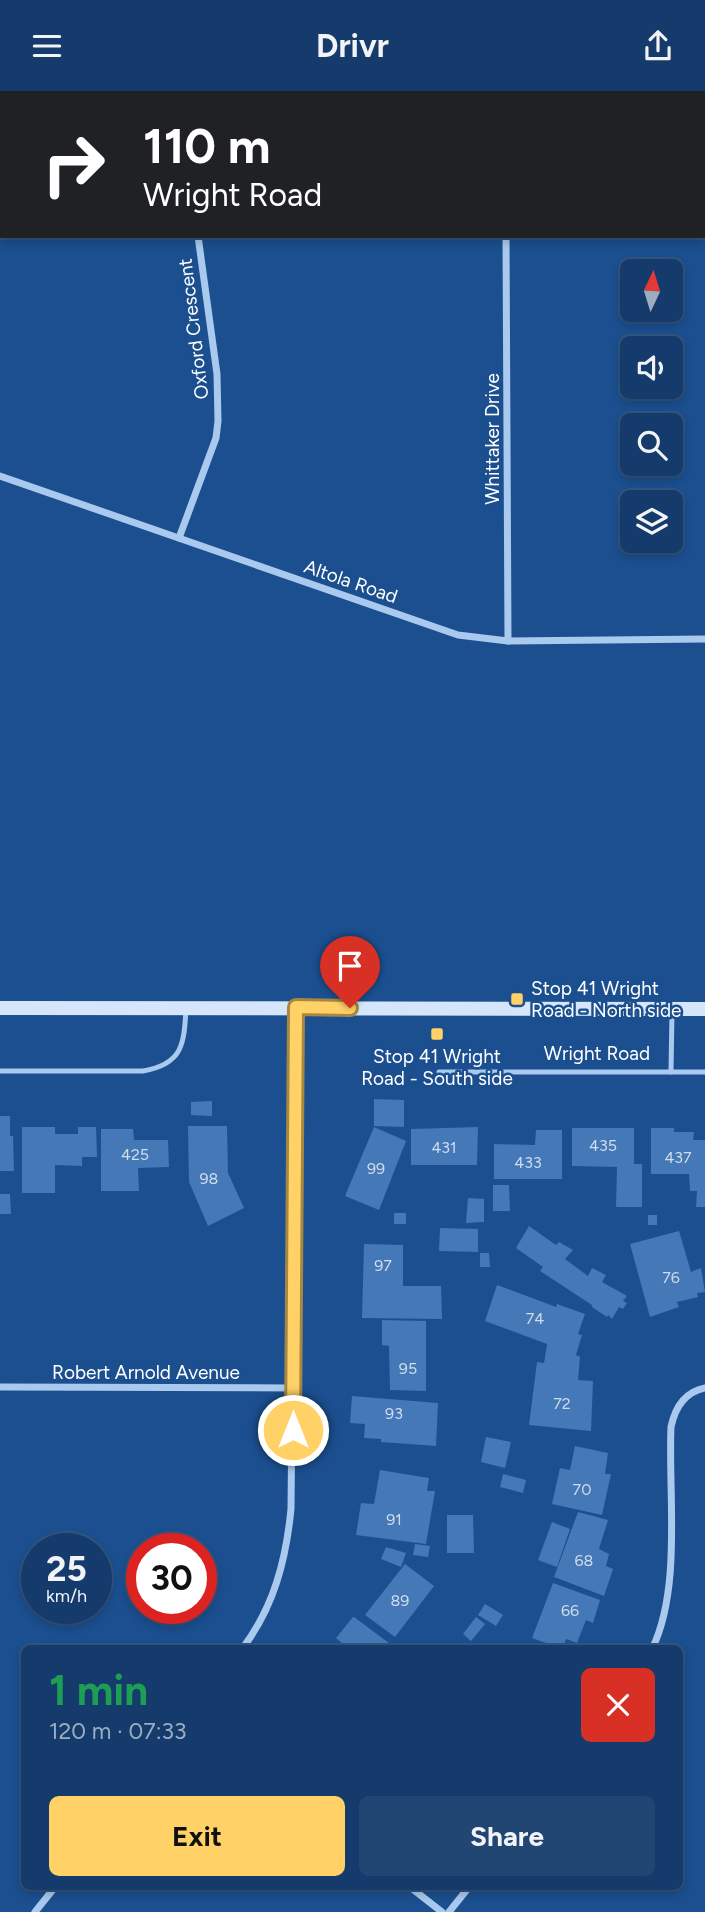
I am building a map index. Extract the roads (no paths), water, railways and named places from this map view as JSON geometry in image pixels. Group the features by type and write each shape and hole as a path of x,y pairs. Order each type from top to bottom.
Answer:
{"main road":[{"path":"0,1008 705,1009"}],"street":[{"name":"Oxford Crescent","path":"180,538 216,438 218,421 217,375 198,238"},
{"name":"Whittaker Drive","path":"506,238 508,641"},
{"name":"Altola Road","path":"1,478 458,635 508,641 705,639"},
{"path":"244,1645 278,1583 286,1548 292,1497 296,1007"},
{"name":"Robert Arnold Avenue","path":"0,1387 293,1388"},
{"path":"653,1645 664,1611 669,1575 671,1427 675,1412 685,1398 692,1392 705,1388"},
{"path":"34,1912 52,1890"},
{"path":"414,1890 442,1912"},
{"path":"449,1912 467,1890"}],"lane":[{"path":"0,1071 143,1071 158,1068 170,1062 184,1040 186,1009"},
{"name":"Wright Road","path":"671,1072 672,1009"},
{"name":"Wright Road","path":"439,1072 705,1072"}],"place":[{"name":"Stop 41 Wright Road - North side","path":"517,999"},
{"name":"Stop 41 Wright Road - South side","path":"437,1034"}]}
